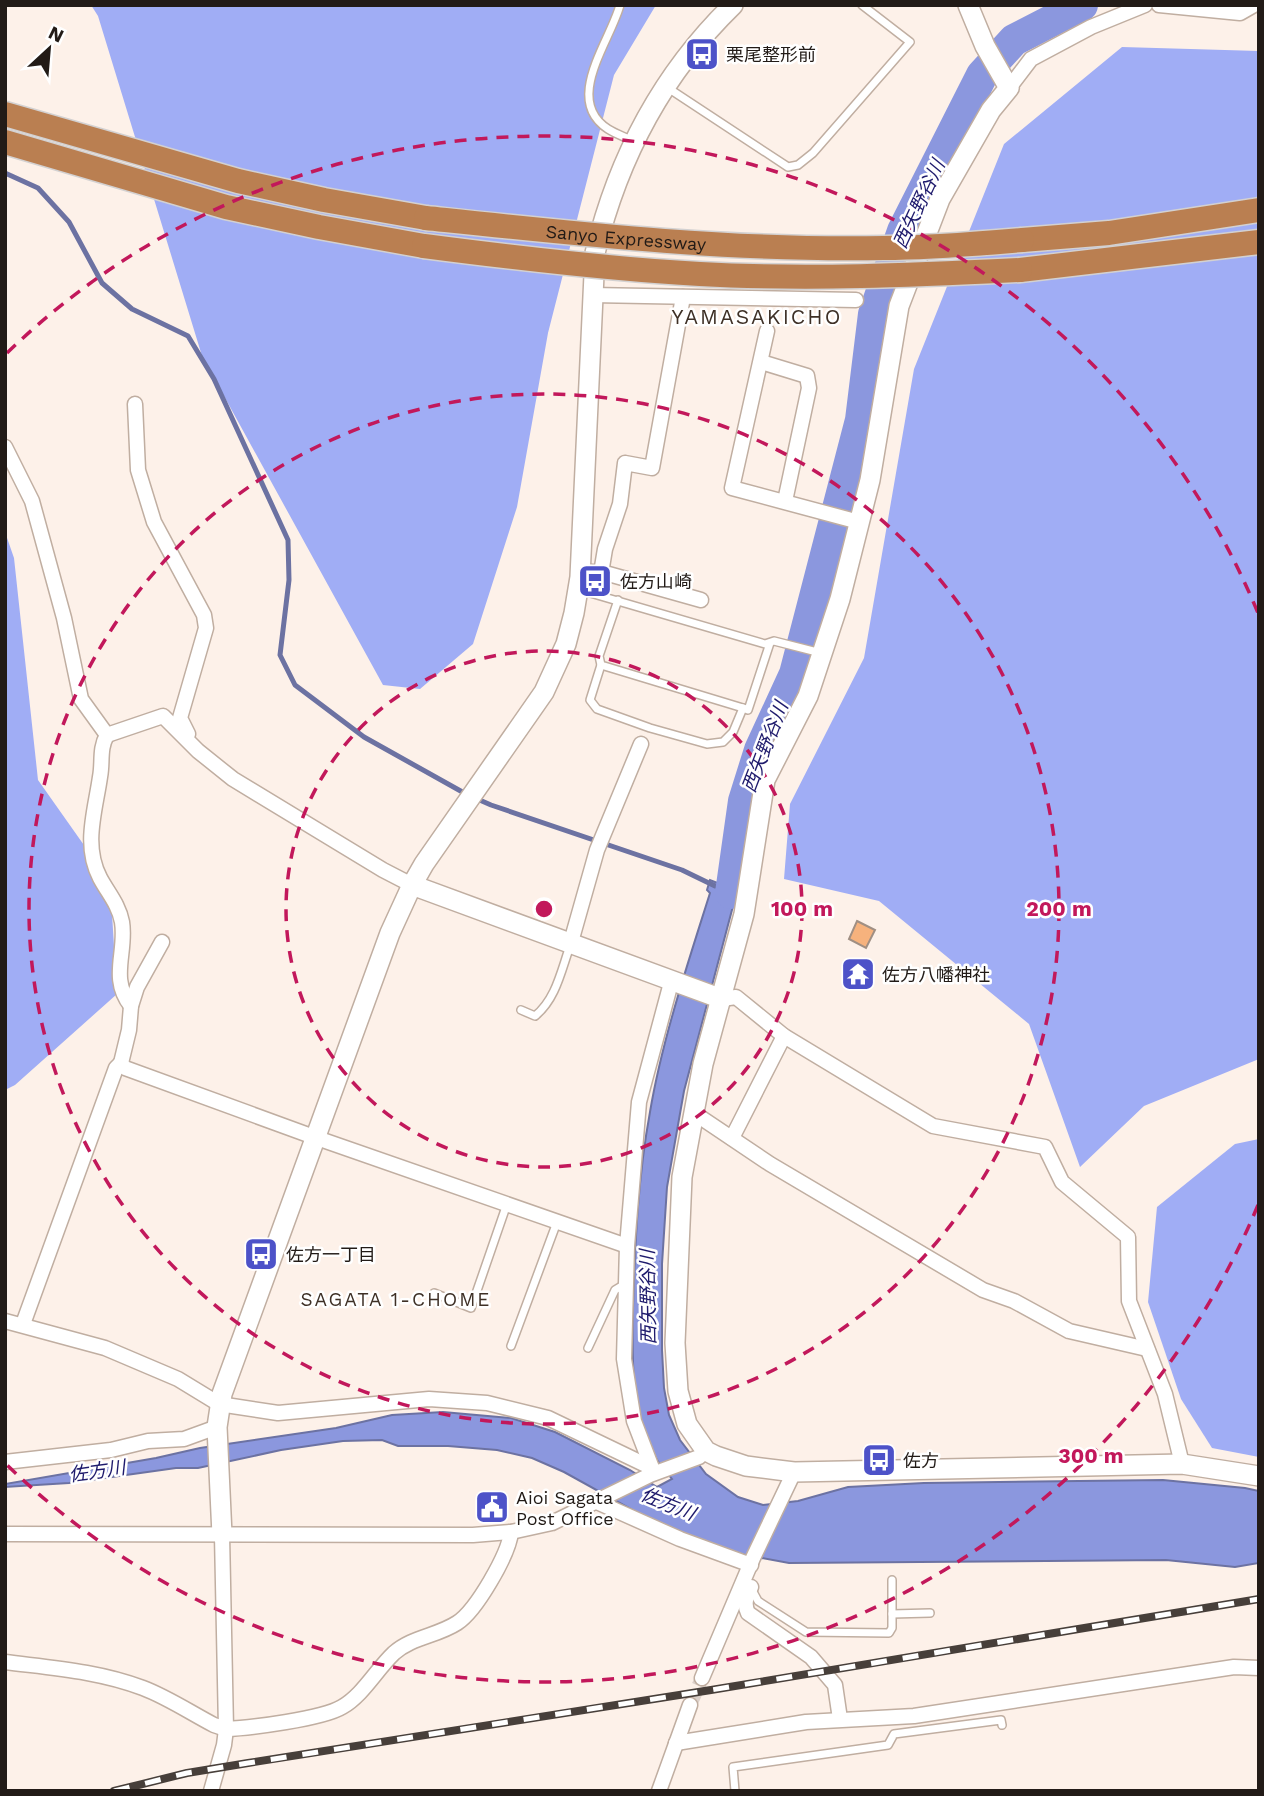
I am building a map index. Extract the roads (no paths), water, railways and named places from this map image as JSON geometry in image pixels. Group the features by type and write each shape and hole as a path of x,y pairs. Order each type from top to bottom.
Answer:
{"highway":[{"name":"Sanyo Expressway","path":"5,114 237,181 324,200 426,218 557,232 743,246 883,248 1109,233 1259,210"},
{"name":"Sanyo Expressway","path":"5,142 226,207 425,246 545,262 701,274 876,276 1020,270 1259,242"}],"street":[{"path":"211,1791 226,1729 217,1430 219,1404 394,923 412,885 534,707 555,670 570,630 579,580 592,295 596,253 604,218 634,141 665,86 690,50 733,5"},
{"path":"968,5 985,46 1009,88"},
{"path":"702,1454 681,1408 675,1343 682,1177 703,1064 744,914 765,780 808,696 818,652 840,598 854,521 870,480 899,306 940,199 991,110 1031,59 1091,27 1145,5"},
{"path":"1159,5 1240,13 1254,5"},
{"path":"592,295 856,300"},
{"path":"601,573 605,549 620,504 625,463 652,468 683,297"},
{"path":"767,331 732,488 854,521"},
{"path":"761,362 807,376 809,388 785,501"},
{"path":"135,404 138,470 154,522 204,615 206,628 180,718 189,732 186,739"},
{"path":"5,447 32,501 64,618 81,699 107,735"},
{"path":"579,580 601,573 701,600"},
{"path":"131,1006 122,995 119,969 123,924 117,905 99,876 90,841 90,827 101,775 101,752 107,735 163,716 233,779 412,885 722,999 736,997 784,1036 933,1126 1045,1147 1062,1182 1128,1237 1129,1301 1165,1394 1182,1464"},
{"path":"571,942 600,843 641,744"},
{"path":"23,1324 116,1068 121,1063 137,987 162,942"},
{"path":"654,1472 634,1421 624,1359 627,1246 639,1102 672,979"},
{"path":"732,1138 784,1036"},
{"path":"121,1063 125,1068 314,1137 627,1246"},
{"path":"694,1113 770,1164 983,1290 1014,1301 1069,1331 1147,1349"},
{"path":"5,1321 105,1348 178,1379 219,1404 278,1413 429,1399 487,1403 548,1418 654,1472"},
{"path":"5,1462 111,1450 148,1441 184,1439 217,1430"},
{"path":"5,1534 473,1535 510,1532 552,1523 654,1472 702,1454 792,1477 1182,1464 1259,1476"},
{"path":"702,1678 792,1477"},
{"path":"599,1501 750,1572"},
{"path":"5,1662 68,1668 114,1679 144,1689 226,1729 319,1715 341,1708 358,1695 395,1652 415,1640 457,1623 486,1588 510,1542 510,1532"},
{"path":"750,1572 745,1599 748,1613 811,1657 835,1685 840,1719"},
{"path":"676,1743 806,1722 914,1716 1234,1667 1259,1668"},
{"path":"659,1791 691,1705"}],"lane":[{"path":"620,5 594,67 587,94 593,115 607,129 634,141"},
{"path":"665,86 788,167 798,165 813,153 910,42 862,5"},
{"path":"579,580 618,600 765,644 774,641 818,652"},
{"path":"618,600 599,656 601,665 590,700 597,709 707,744 723,742 733,732 743,708"},
{"path":"601,665 748,710 769,643"},
{"path":"641,744 650,727"},
{"path":"521,1010 535,1016 545,1008 552,998 571,942"},
{"path":"434,1293 471,1308 507,1204"},
{"path":"511,1346 557,1222"},
{"path":"588,1349 615,1290 626,1284"},
{"path":"750,1572 758,1601 806,1632 889,1633 892,1628 892,1580"},
{"path":"892,1614 930,1613"},
{"path":"736,1791 733,1767 888,1745 894,1734 1001,1720 1002,1725"}],"water":[{"name":"佐方川","path":"732,850 741,850 737,891 684,1091 667,1187 662,1264 662,1350 669,1415 680,1440 706,1474 738,1497 763,1505 798,1501 848,1487 924,1483 1163,1480 1245,1488 1259,1491 1259,1563 1235,1567 1166,1560 789,1563 745,1555 695,1540 658,1524 564,1472 532,1458 497,1450 398,1446 382,1440 343,1441 281,1450 198,1468 176,1468 69,1483 5,1487 5,1484 200,1448 336,1428 392,1415 443,1412 511,1418 555,1432 630,1470 657,1487 672,1479 658,1461 648,1441 641,1423 634,1385 633,1308 640,1185 650,1112 668,1030 710,893 707,890 710,880 720,884 728,880"}],"waterway":[{"name":"西矢野谷川","path":"731,893 744,801 760,750 795,674 861,420 874,314 903,231 982,75 1014,40 1082,5"},
{"path":"5,173 38,188 69,222 102,283 132,309 188,336 214,379 288,540 289,580 280,655 295,685 364,737 466,794"},
{"path":"475,798 682,870 715,886"}],"tunnel":[{"path":"690,1705 702,1678"}],"railway":[{"path":"114,1791 187,1773 1259,1599"}],"place":[{"name":"栗尾整形前","path":"702,54"},
{"name":"佐方山崎","path":"595,581"},
{"name":"佐方八幡神社","path":"858,974"},
{"name":"佐方一丁目","path":"261,1254"},
{"name":"佐方","path":"879,1460"},
{"name":"Aioi Sagata Post Office","path":"492,1507"}],"district":[{"name":"YAMASAKICHO","path":"757,316"},
{"name":"SAGATA 1-CHOME","path":"396,1299"}]}
